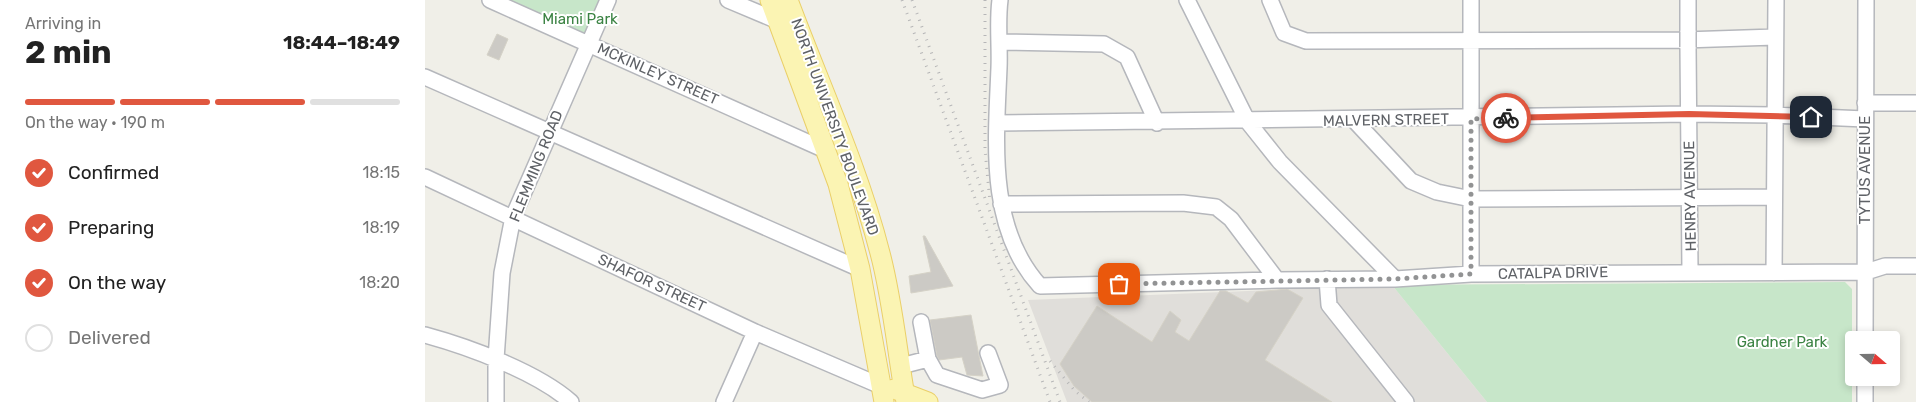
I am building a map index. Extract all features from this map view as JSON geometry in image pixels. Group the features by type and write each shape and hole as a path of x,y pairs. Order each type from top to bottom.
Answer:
{"main road":[{"name":"NORTH UNIVERSITY BOULEVARD","path":"770,0 838,184 859,269 883,394"},
{"name":"NORTH UNIVERSITY BOULEVARD","path":"788,0 868,209 891,303 905,399"},
{"name":"SHAFOR STREET","path":"883,394 928,402"}],"street":[{"name":"MCKINLEY STREET","path":"490,0 825,150"},
{"name":"FLEMMING ROAD","path":"496,402 496,359 502,273 513,216 608,0"},
{"path":"728,0 778,22"},
{"path":"1000,0 997,123 998,188 1001,204 1183,203 1216,207 1231,220 1277,280"},
{"path":"1187,0 1248,122 1280,162 1395,279"},
{"path":"1270,0 1284,33 1306,41 1684,40 1775,37"},
{"path":"1471,0 1469,40 1471,274"},
{"name":"HENRY AVENUE","path":"1688,0 1690,271"},
{"path":"1775,272 1774,115 1776,0"},
{"name":"TYTUS AVENUE","path":"1865,331 1866,0"},
{"path":"1000,42 1104,44 1116,49 1127,57 1157,123"},
{"path":"425,77 859,269"},
{"path":"1865,103 1916,103"},
{"name":"MALVERN STREET","path":"997,123 1248,122 1689,114 1774,115 1865,120"},
{"path":"1354,120 1411,181 1437,192 1471,199 1774,197"},
{"name":"SHAFOR STREET","path":"425,177 513,216 883,394"},
{"name":"CATALPA DRIVE","path":"1001,204 1009,231 1031,276 1040,286 1395,279 1471,274 1690,271 1866,272 1885,266 1916,266"},
{"path":"1327,279 1329,305 1406,402"},
{"path":"921,322 928,360 937,375 982,390 1000,385 988,353"},
{"path":"724,402 755,332"},
{"path":"425,335 496,359 561,393 571,402"},
{"path":"901,366 928,360"},
{"path":"1865,386 1865,402"}],"shaded area":[{"path":"1392,285 1487,402 1067,402 1028,300"}],"green space":[{"name":"Miami Park","path":"490,0 608,0 589,43"},
{"name":"Gardner Park","path":"1845,282 1852,289 1852,331 1845,331 1845,386 1852,386 1852,402 1487,402 1392,285"}],"building":[{"path":"497,34 508,39 499,60 487,55"},
{"path":"923,236 925,236 953,286 911,293 909,276 931,272"},
{"path":"1287,289 1303,298 1265,360 1332,402 1092,402 1074,386 1060,364 1097,306 1152,342 1170,311 1181,320 1175,332 1189,341 1220,291 1226,291 1248,303 1256,292"},
{"path":"971,315 983,376 967,375 962,357 939,360 930,320"}],"railway":[{"path":"902,0 1050,402"},
{"path":"912,0 1060,402"},
{"path":"985,0 985,150 990,202"},
{"path":"1050,361 1075,391 1089,402"}],"way so far":[{"path":"1119,284 1395,279 1471,274 1471,119 1506,118"}],"route":[{"path":"1506,118 1689,114 1811,117"}]}
